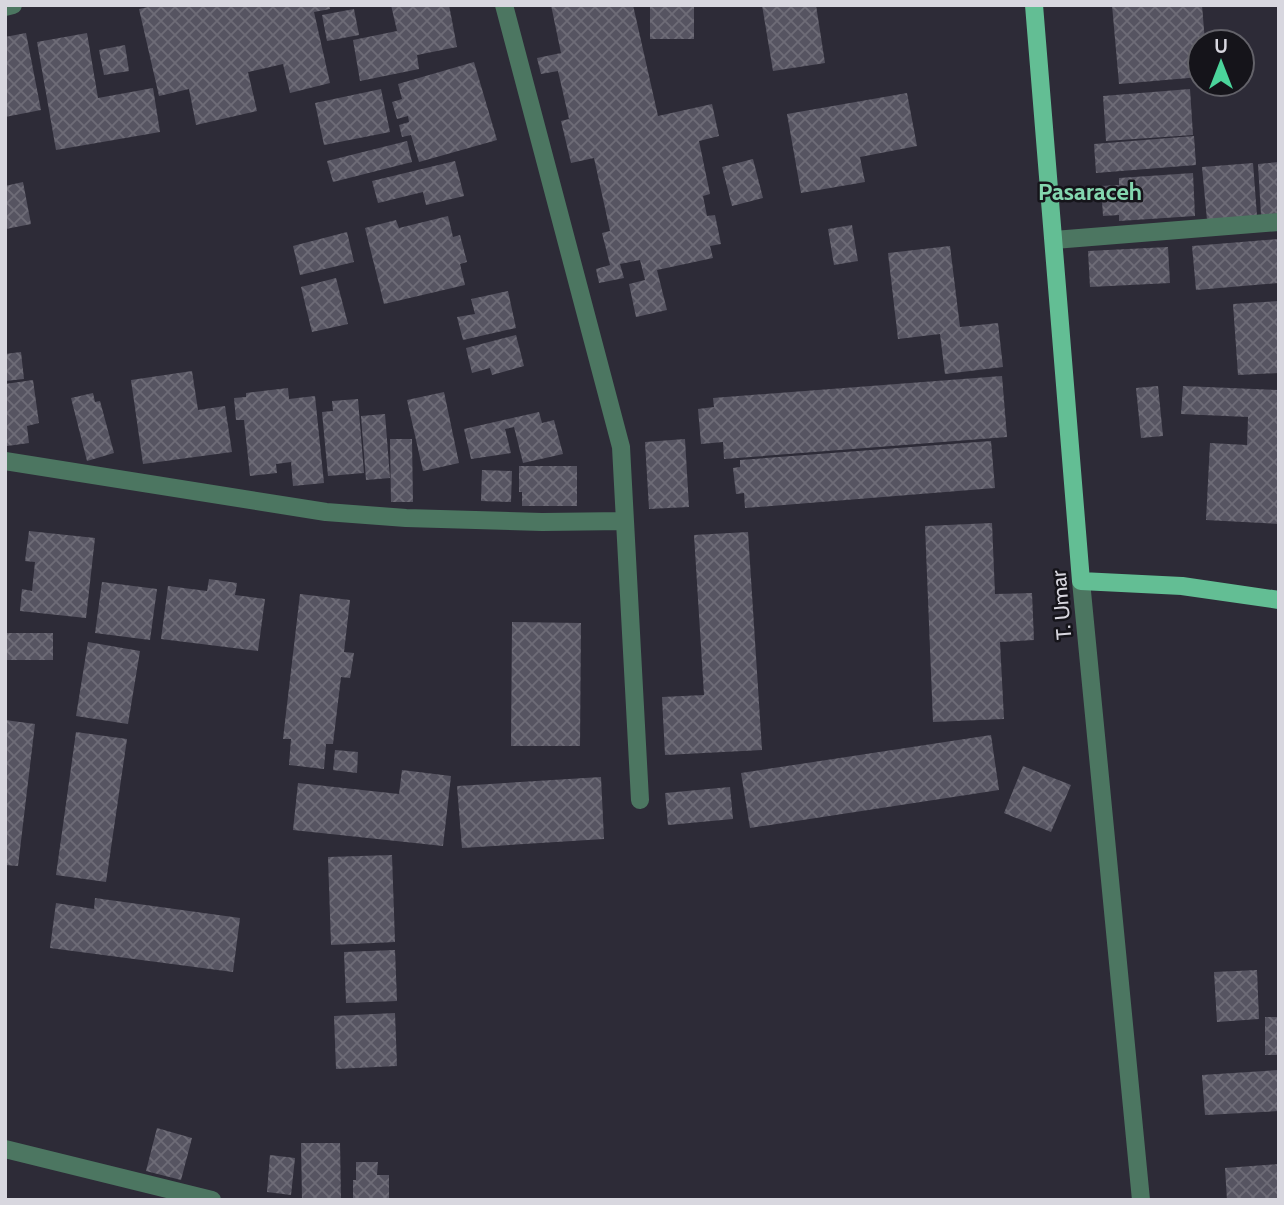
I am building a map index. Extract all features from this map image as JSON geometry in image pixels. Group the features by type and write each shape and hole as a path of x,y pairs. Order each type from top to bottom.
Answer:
{"main road":[{"name":"T. Umar","path":"1034,5 1081,582"},
{"path":"1081,582 1182,586 1279,600"}],"street":[{"path":"5,6 13,5"},
{"path":"504,5 618,433 622,457 640,800"},
{"path":"1054,240 1279,222"},
{"path":"5,461 326,512 406,518 542,522 625,521"},
{"name":"T. Umar","path":"1081,582 1141,1200"},
{"path":"5,1150 212,1200"}],"building":[{"path":"157,5 329,5 330,9 314,12 330,83 290,93 283,64 248,72 257,111 196,125 189,89 159,96 139,9"},
{"path":"391,5 449,5 457,47 417,55 419,69 360,81 353,40 397,31"},
{"path":"551,5 633,5 658,116 712,104 719,136 699,141 710,194 703,196 707,216 715,215 721,244 710,246 713,258 657,270 667,310 636,317 629,284 645,280 640,260 620,264 624,278 599,283 596,269 610,265 602,233 610,231 594,158 571,163 561,121 569,119 558,71 541,74 537,58 561,53"},
{"path":"762,5 816,5 825,63 773,71"},
{"path":"1112,5 1202,5 1204,28 1186,28 1186,78 1119,84"},
{"path":"650,6 694,6 694,39 650,39"},
{"path":"354,9 359,35 327,41 322,15"},
{"path":"26,33 41,110 5,117 5,37"},
{"path":"87,33 98,98 153,88 160,132 56,150 37,42"},
{"path":"125,45 129,71 104,75 99,50"},
{"path":"474,62 497,140 419,162 411,135 402,137 399,125 409,122 408,116 397,119 392,102 402,99 398,84"},
{"path":"381,89 390,132 324,145 315,103"},
{"path":"1186,89 1186,98 1191,98 1193,135 1106,141 1103,96"},
{"path":"907,93 917,146 860,157 865,182 801,193 787,114"},
{"path":"1194,136 1196,165 1096,173 1094,144"},
{"path":"407,141 412,162 333,182 327,161"},
{"path":"753,159 763,198 732,206 722,167"},
{"path":"455,161 464,196 426,205 423,192 378,203 372,181"},
{"path":"1279,162 1279,214 1261,215 1258,164"},
{"path":"1253,163 1257,216 1207,220 1202,167"},
{"path":"1193,173 1195,216 1119,221 1119,215 1103,216 1101,186 1119,185 1119,178"},
{"path":"23,182 31,224 6,229 5,186"},
{"path":"448,216 453,237 460,235 467,262 460,264 465,285 384,304 365,228 396,220 399,228"},
{"path":"852,225 858,261 834,265 828,229"},
{"path":"347,232 354,262 300,275 293,246"},
{"path":"1279,239 1279,283 1196,290 1192,246"},
{"path":"950,246 960,327 998,323 1003,367 945,374 940,334 898,339 888,253"},
{"path":"1168,247 1170,283 1090,287 1088,251"},
{"path":"336,278 348,324 312,332 301,287"},
{"path":"508,291 516,328 463,340 457,317 475,314 471,299"},
{"path":"1279,301 1279,373 1238,375 1233,304"},
{"path":"516,335 524,366 492,375 490,368 472,373 466,348"},
{"path":"21,352 24,379 5,381 5,354"},
{"path":"192,371 198,410 225,406 232,452 143,464 131,380"},
{"path":"1002,376 1007,437 724,459 723,442 701,444 698,409 714,407 713,398"},
{"path":"33,380 39,423 27,426 29,443 7,446 5,384"},
{"path":"1158,386 1163,436 1141,438 1136,388"},
{"path":"1183,386 1279,390 1279,524 1206,520 1210,443 1247,445 1248,417 1181,414"},
{"path":"288,388 289,399 315,396 324,483 293,486 291,462 276,464 277,473 250,476 244,420 236,420 234,398 246,397 246,393"},
{"path":"444,392 459,463 423,471 407,400"},
{"path":"93,393 95,402 100,401 114,453 87,461 71,398"},
{"path":"358,399 364,473 328,476 322,412 333,411 332,401"},
{"path":"539,412 542,423 554,420 563,454 523,463 514,427 505,429 511,453 471,459 464,429"},
{"path":"385,414 390,478 366,480 361,416"},
{"path":"390,439 412,439 413,502 391,502"},
{"path":"685,439 689,507 649,509 645,442"},
{"path":"991,441 995,488 745,508 744,493 736,494 733,468 740,467 740,460"},
{"path":"519,466 577,466 577,506 522,506"},
{"path":"482,470 512,471 511,502 481,501"},
{"path":"992,523 995,594 1032,593 1034,640 1000,642 1004,719 933,722 925,526"},
{"path":"29,531 95,538 86,618 20,611 22,589 32,591 35,562 25,561"},
{"path":"748,532 762,750 665,755 662,697 704,695 694,535"},
{"path":"209,579 237,583 235,595 265,599 258,651 161,639 168,586 207,591"},
{"path":"102,582 157,589 150,640 95,633"},
{"path":"300,594 350,600 344,652 354,653 350,678 341,677 333,744 326,744 324,769 289,765 291,739 283,739"},
{"path":"512,622 581,623 580,746 511,746"},
{"path":"5,633 53,633 53,660 5,660"},
{"path":"88,642 140,651 128,724 76,716"},
{"path":"5,720 35,724 18,866 5,865"},
{"path":"76,732 127,739 106,882 56,875"},
{"path":"991,735 999,790 750,828 741,773"},
{"path":"335,750 358,752 357,773 333,770"},
{"path":"1023,766 1071,785 1051,832 1004,813"},
{"path":"402,770 451,776 443,846 293,830 298,783 399,794"},
{"path":"601,777 604,839 462,848 457,786"},
{"path":"730,787 733,819 668,825 665,793"},
{"path":"392,855 395,942 331,945 328,857"},
{"path":"95,898 240,918 233,972 50,948 56,903 94,909"},
{"path":"395,950 397,1001 346,1003 344,952"},
{"path":"1257,970 1259,1019 1217,1022 1214,972"},
{"path":"395,1013 397,1066 336,1069 334,1016"},
{"path":"1265,1017 1279,1017 1279,1055 1265,1055"},
{"path":"1279,1070 1279,1111 1205,1115 1202,1075"},
{"path":"157,1128 192,1138 181,1180 146,1171"},
{"path":"301,1143 340,1143 341,1200 302,1200"},
{"path":"270,1155 295,1158 291,1195 267,1192"},
{"path":"356,1162 378,1162 377,1175 389,1175 389,1200 353,1200"},
{"path":"1279,1164 1279,1198 1227,1200 1225,1168"}],"district":[{"name":"Pasaraceh","path":"1090,191"}]}
